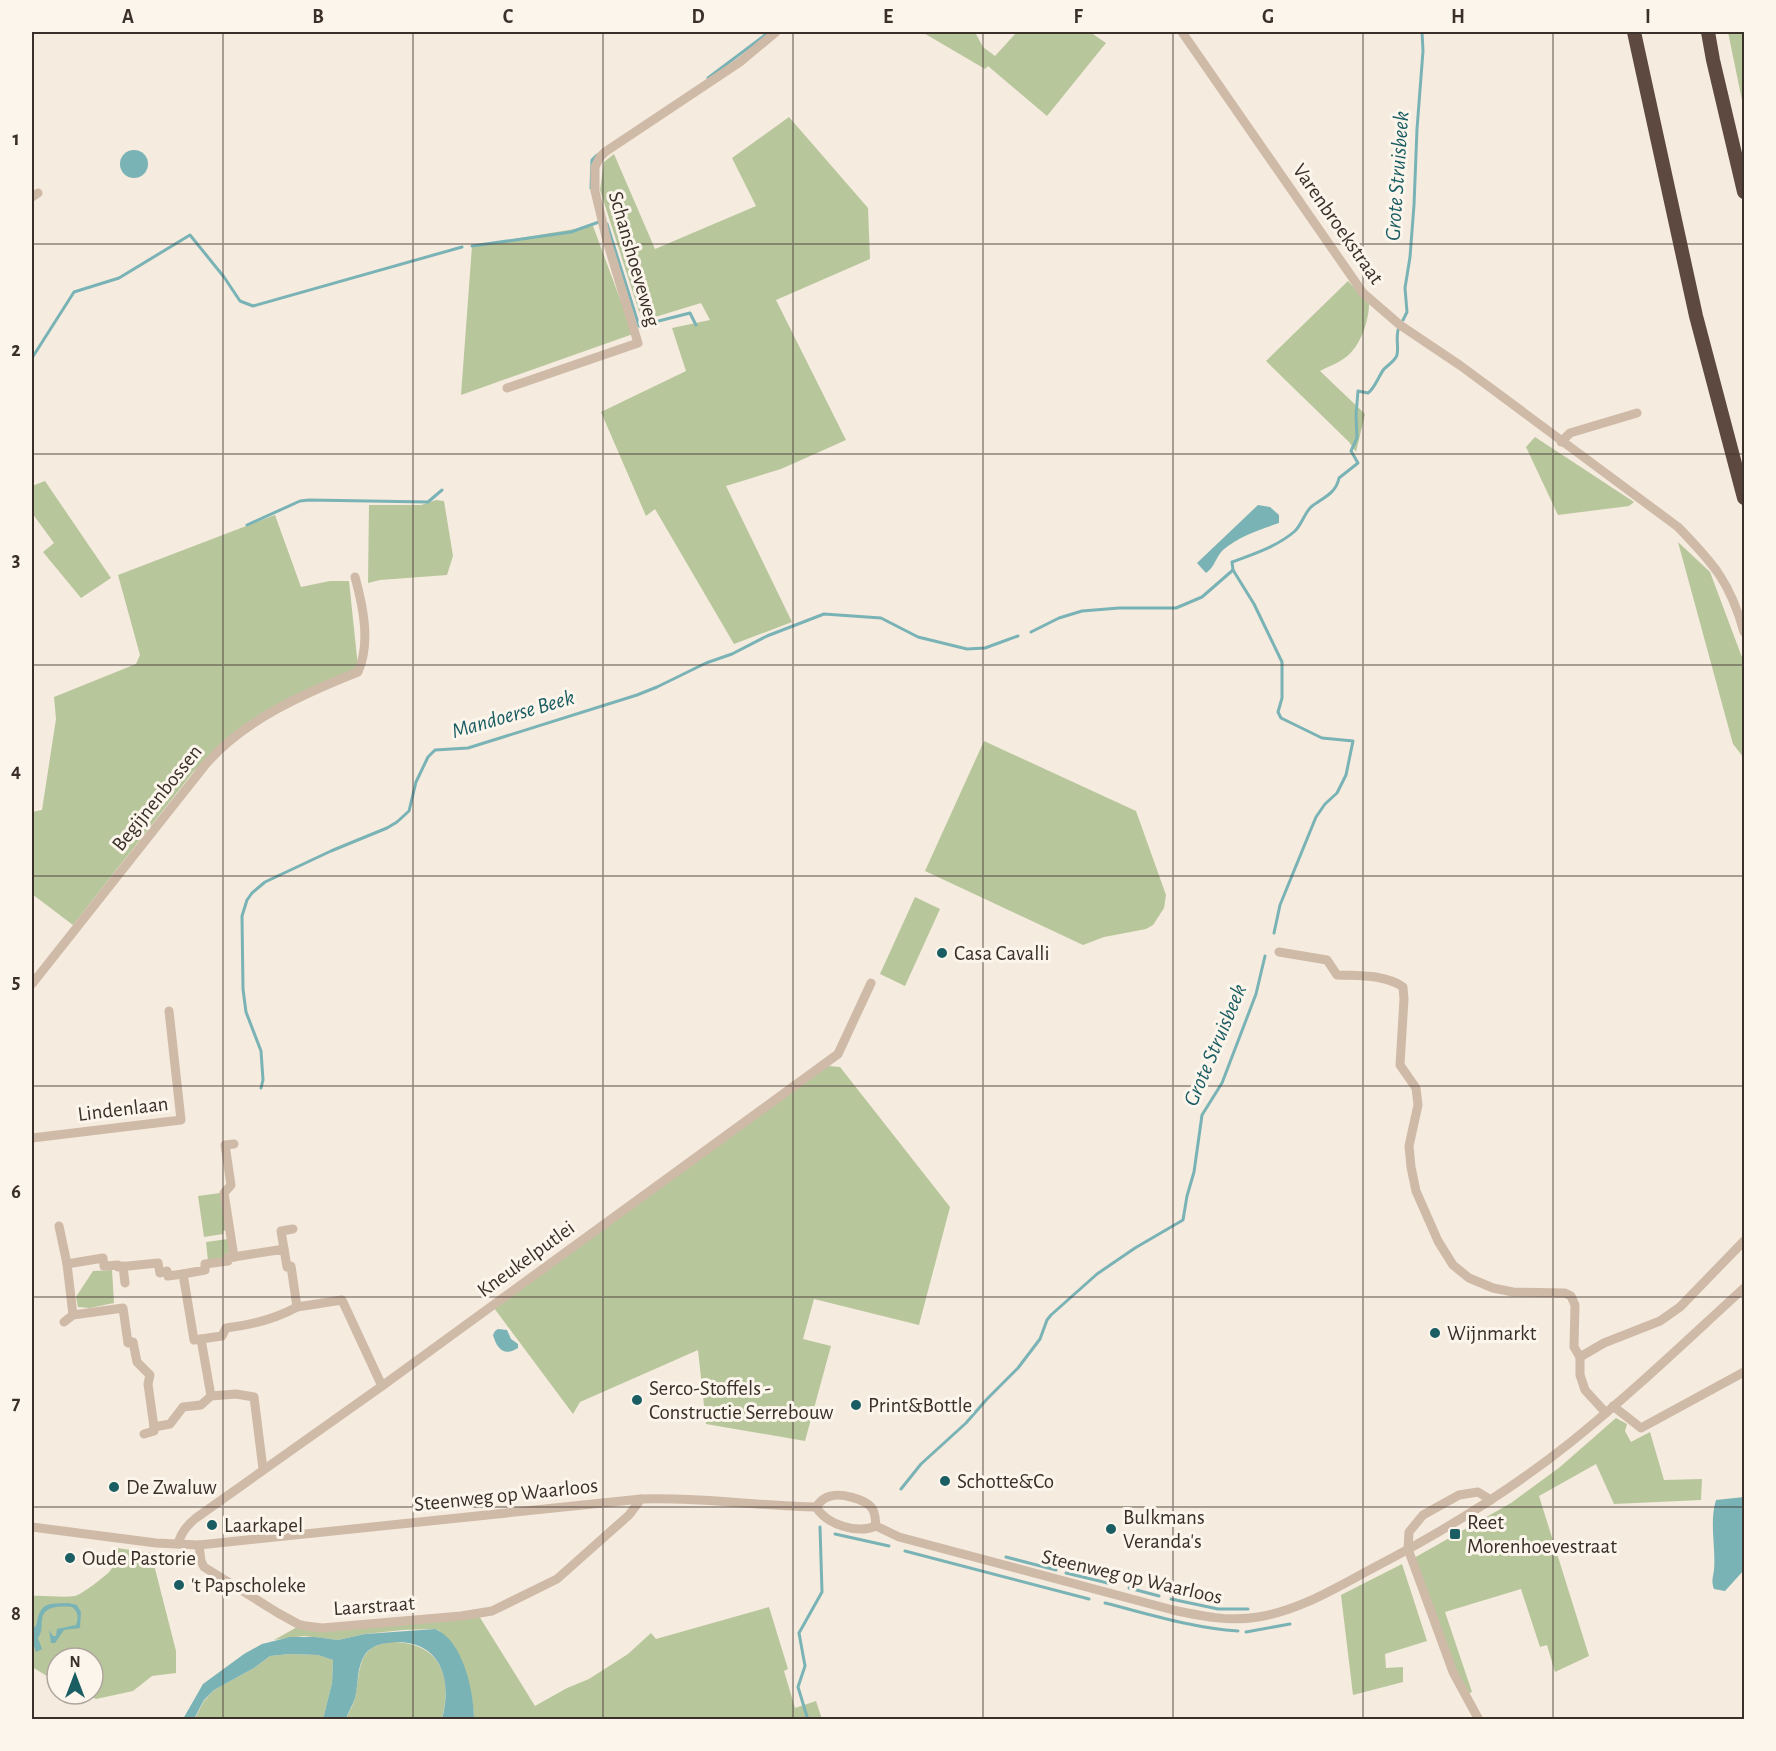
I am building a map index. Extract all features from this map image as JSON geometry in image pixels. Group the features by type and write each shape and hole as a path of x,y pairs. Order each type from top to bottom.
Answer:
{"highway":[{"path":"1634,32 1696,316 1744,498"},
{"path":"1708,32 1744,192"}],"street":[{"name":"Schanshoeveweg","path":"507,388 638,343 595,191 594,174 597,162 605,152 717,78 776,32"},
{"name":"Varenbroekstraat","path":"1182,32 1363,293 1400,325 1461,366 1678,527 1709,558 1725,581 1738,609 1744,632"},
{"path":"1561,442 1570,433 1637,412"},
{"name":"Begijnenbossen","path":"32,984 221,748 276,710 311,691 358,672 364,645 362,607 355,577"},
{"path":"1279,952 1327,960 1337,975 1386,978 1402,987 1404,999 1401,1065 1416,1088 1418,1105 1409,1146 1411,1167 1416,1191 1438,1241 1453,1265 1469,1278 1493,1288 1513,1292 1565,1293 1571,1296 1575,1305 1574,1347 1581,1357 1580,1375 1585,1390 1610,1410 1641,1428 1744,1372"},
{"name":"Kneukelputlei","path":"178,1544 180,1535 188,1524 382,1386 838,1054 871,983"},
{"name":"Lindenlaan","path":"32,1138 181,1120 169,1011"},
{"path":"234,1144 225,1145 231,1185 224,1193 234,1257"},
{"path":"59,1226 67,1264 73,1315"},
{"path":"293,1229 281,1231 287,1267 291,1266 297,1307"},
{"path":"1581,1357 1604,1343 1660,1321 1680,1307 1744,1241"},
{"path":"67,1264 103,1258 104,1266 158,1263 160,1273 167,1271 168,1276 205,1270 205,1264 228,1261 227,1258 284,1249"},
{"path":"123,1266 125,1283"},
{"path":"183,1274 194,1340 222,1336 226,1328 255,1324 279,1317 297,1307 342,1300 382,1386"},
{"name":"Steenweg op Waarloos","path":"816,1507 820,1514 831,1522 866,1530 876,1526 899,1537 1173,1610 1212,1618 1257,1617 1288,1610 1309,1602 1408,1549 1491,1500 1563,1449 1610,1410 1744,1288"},
{"path":"122,1297 128,1343 133,1342 137,1362 150,1375 148,1384 154,1431 144,1434"},
{"path":"64,1322 73,1315 123,1308"},
{"path":"201,1339 211,1396"},
{"path":"154,1427 170,1424 183,1407 201,1405 211,1396 236,1394 254,1397 263,1469"},
{"path":"1479,1719 1453,1672 1408,1549 1409,1532 1424,1515 1459,1495 1478,1492 1491,1500"},
{"name":"Steenweg op Waarloos","path":"199,1545 641,1499 702,1499 771,1506 816,1507 824,1498 833,1495 859,1500 870,1506 874,1512 876,1526"},
{"name":"Laarstraat","path":"199,1545 204,1567 298,1624 333,1627 447,1618 492,1611 557,1579 629,1515 641,1499"},
{"path":"32,1527 134,1541 199,1545"}],"green space":[{"path":"922,32 976,34 983,47 995,56 1017,32 1090,32 1106,43 1047,116 988,66 985,69"},
{"path":"1728,32 1744,32 1744,110"},
{"path":"789,117 868,208 870,259 776,300 846,440 781,469 726,486 792,622 734,644 655,509 646,516 601,412 686,371 672,328 710,320 701,303 642,321 600,190 604,162 614,154 655,249 756,206 732,158"},
{"path":"593,226 633,334 461,395 472,246"},
{"path":"1348,281 1369,304 1365,326 1351,353 1320,371 1365,414 1356,452 1349,442 1266,361"},
{"path":"1535,437 1634,502 1629,506 1558,515 1526,447"},
{"path":"45,481 111,578 81,598 43,552 54,543 32,513 32,486"},
{"path":"436,500 444,501 453,556 447,575 368,583 369,505 421,505"},
{"path":"275,515 301,587 330,581 349,581 358,667 274,709 194,771 73,925 32,894 32,812 42,810 56,719 54,697 136,664 140,655 118,575"},
{"path":"1678,542 1710,572 1743,660 1744,758 1733,744"},
{"path":"984,741 1136,811 1166,895 1164,908 1153,925 1146,929 1104,937 1083,945 925,871"},
{"path":"915,897 940,909 905,986 880,974"},
{"path":"828,1066 840,1067 950,1207 919,1325 814,1299 803,1339 831,1346 805,1441 706,1424 698,1350 580,1402 573,1414 494,1308"},
{"path":"220,1193 226,1230 223,1234 204,1237 198,1196"},
{"path":"228,1239 229,1253 225,1258 208,1261 206,1242"},
{"path":"112,1270 114,1303 90,1308 78,1307 76,1297 93,1271"},
{"path":"1616,1418 1627,1424 1625,1431 1631,1442 1650,1432 1664,1480 1702,1479 1701,1500 1614,1504 1596,1464 1539,1496 1589,1656 1555,1672 1547,1645 1540,1647 1521,1589 1445,1612 1472,1692 1465,1695 1414,1558 1511,1503 1560,1467"},
{"path":"117,1548 151,1553 176,1651 176,1673 152,1676 133,1691 105,1697 105,1646 45,1646 45,1675 32,1667 32,1596 78,1595 110,1571"},
{"path":"1402,1564 1427,1641 1385,1654 1386,1668 1403,1667 1403,1682 1353,1695 1341,1595"},
{"path":"769,1607 788,1669 784,1671 795,1708 816,1701 822,1719 474,1719 468,1683 440,1631 434,1629 403,1630 365,1634 338,1640 304,1636 274,1640 299,1626 479,1616 535,1706 589,1679 628,1654 651,1633 656,1639"},
{"path":"391,1642 422,1648 432,1655 439,1665 446,1689 442,1719 346,1720 354,1700 362,1661 366,1654 371,1648"},
{"path":"318,1655 333,1660 332,1683 323,1719 194,1720 204,1701 214,1690 254,1668 270,1656"}],"water":[{"path":"134,150 144,154 148,164 144,174 134,178 124,174 120,164 124,154"},
{"path":"1258,505 1270,507 1279,515 1279,523 1249,534 1229,545 1220,553 1206,573 1197,563"},
{"path":"498,1329 507,1330 511,1339 518,1344 518,1348 505,1352 499,1348 493,1335"},
{"path":"1744,1497 1744,1570 1725,1591 1714,1589 1712,1582 1713,1526 1716,1500"},
{"path":"68,1603 77,1605 81,1612 80,1628 64,1630 55,1643 51,1643 49,1630 53,1636 56,1636 57,1629 76,1625 78,1617 72,1607 59,1607 46,1611 43,1614 38,1638 42,1649 36,1652 32,1632 41,1610 47,1605"},
{"path":"435,1629 445,1635 460,1655 472,1695 474,1719 442,1719 446,1691 440,1667 434,1657 424,1649 412,1644 396,1642 376,1646 366,1653 359,1669 355,1698 346,1719 323,1719 332,1683 333,1660 318,1655 290,1654 270,1656 254,1668 214,1690 204,1700 194,1719 183,1719 203,1684 244,1654 262,1644 290,1637 338,1640 365,1634"}],"waterway":[{"path":"708,78 769,32"},
{"name":"Grote Struisbeek","path":"1403,320 1407,312 1405,288 1414,205 1423,51 1422,32"},
{"path":"591,188 592,160 597,155"},
{"path":"472,246 571,232 599,222"},
{"path":"607,224 639,326 690,313 696,325"},
{"path":"32,358 74,292 119,278 190,235 240,301 253,306 462,247"},
{"name":"Grote Struisbeek","path":"1274,933 1280,905 1316,817 1337,793 1346,775 1353,741 1322,738 1281,718 1278,712 1282,698 1282,662 1254,604 1233,570 1232,562 1265,549 1295,531 1311,507 1332,492 1339,478 1358,463 1351,451 1357,438 1358,391 1368,393 1384,369 1396,357 1399,327"},
{"path":"247,525 300,501 428,502 442,490"},
{"name":"Mandoerse Beek","path":"1031,632 1059,618 1082,611 1119,608 1176,608 1202,597 1233,570"},
{"name":"Mandoerse Beek","path":"261,1088 263,1080 261,1051 246,1012 243,989 242,916 247,900 265,882 397,822 409,811 416,782 428,757 435,750 468,748 637,695 706,663 732,654 767,636 824,614 881,618 918,637 967,649 985,648 1018,636"},
{"name":"Grote Struisbeek","path":"901,1489 921,1464 966,1423 1018,1368 1040,1339 1051,1315 1097,1274 1135,1248 1183,1220 1194,1172 1202,1115 1222,1083 1256,994 1265,956"},
{"name":"Grote Struisbeek","path":"808,1720 798,1687 805,1666 799,1633 822,1592 820,1527"},
{"path":"835,1534 889,1546"},
{"path":"905,1551 1089,1599"},
{"path":"1006,1557 1056,1570"},
{"path":"1066,1573 1112,1584"},
{"path":"1129,1588 1159,1596"},
{"path":"1171,1599 1218,1609 1248,1609"},
{"path":"1105,1603 1187,1624 1238,1631"},
{"path":"1246,1632 1290,1624"}],"place":[{"name":"Casa Cavalli","path":"942,953"},
{"name":"Wijnmarkt","path":"1435,1333"},
{"name":"Serco-Stoffels - Constructie Serrebouw","path":"637,1400"},
{"name":"Print&Bottle","path":"856,1405"},
{"name":"Schotte&Co","path":"945,1481"},
{"name":"De Zwaluw","path":"114,1487"},
{"name":"Laarkapel","path":"212,1525"},
{"name":"Bulkmans Veranda's","path":"1111,1529"},
{"name":"Reet Morenhoevestraat","path":"1455,1534"},
{"name":"Oude Pastorie","path":"70,1558"},
{"name":"'t Papscholeke","path":"179,1585"}]}
